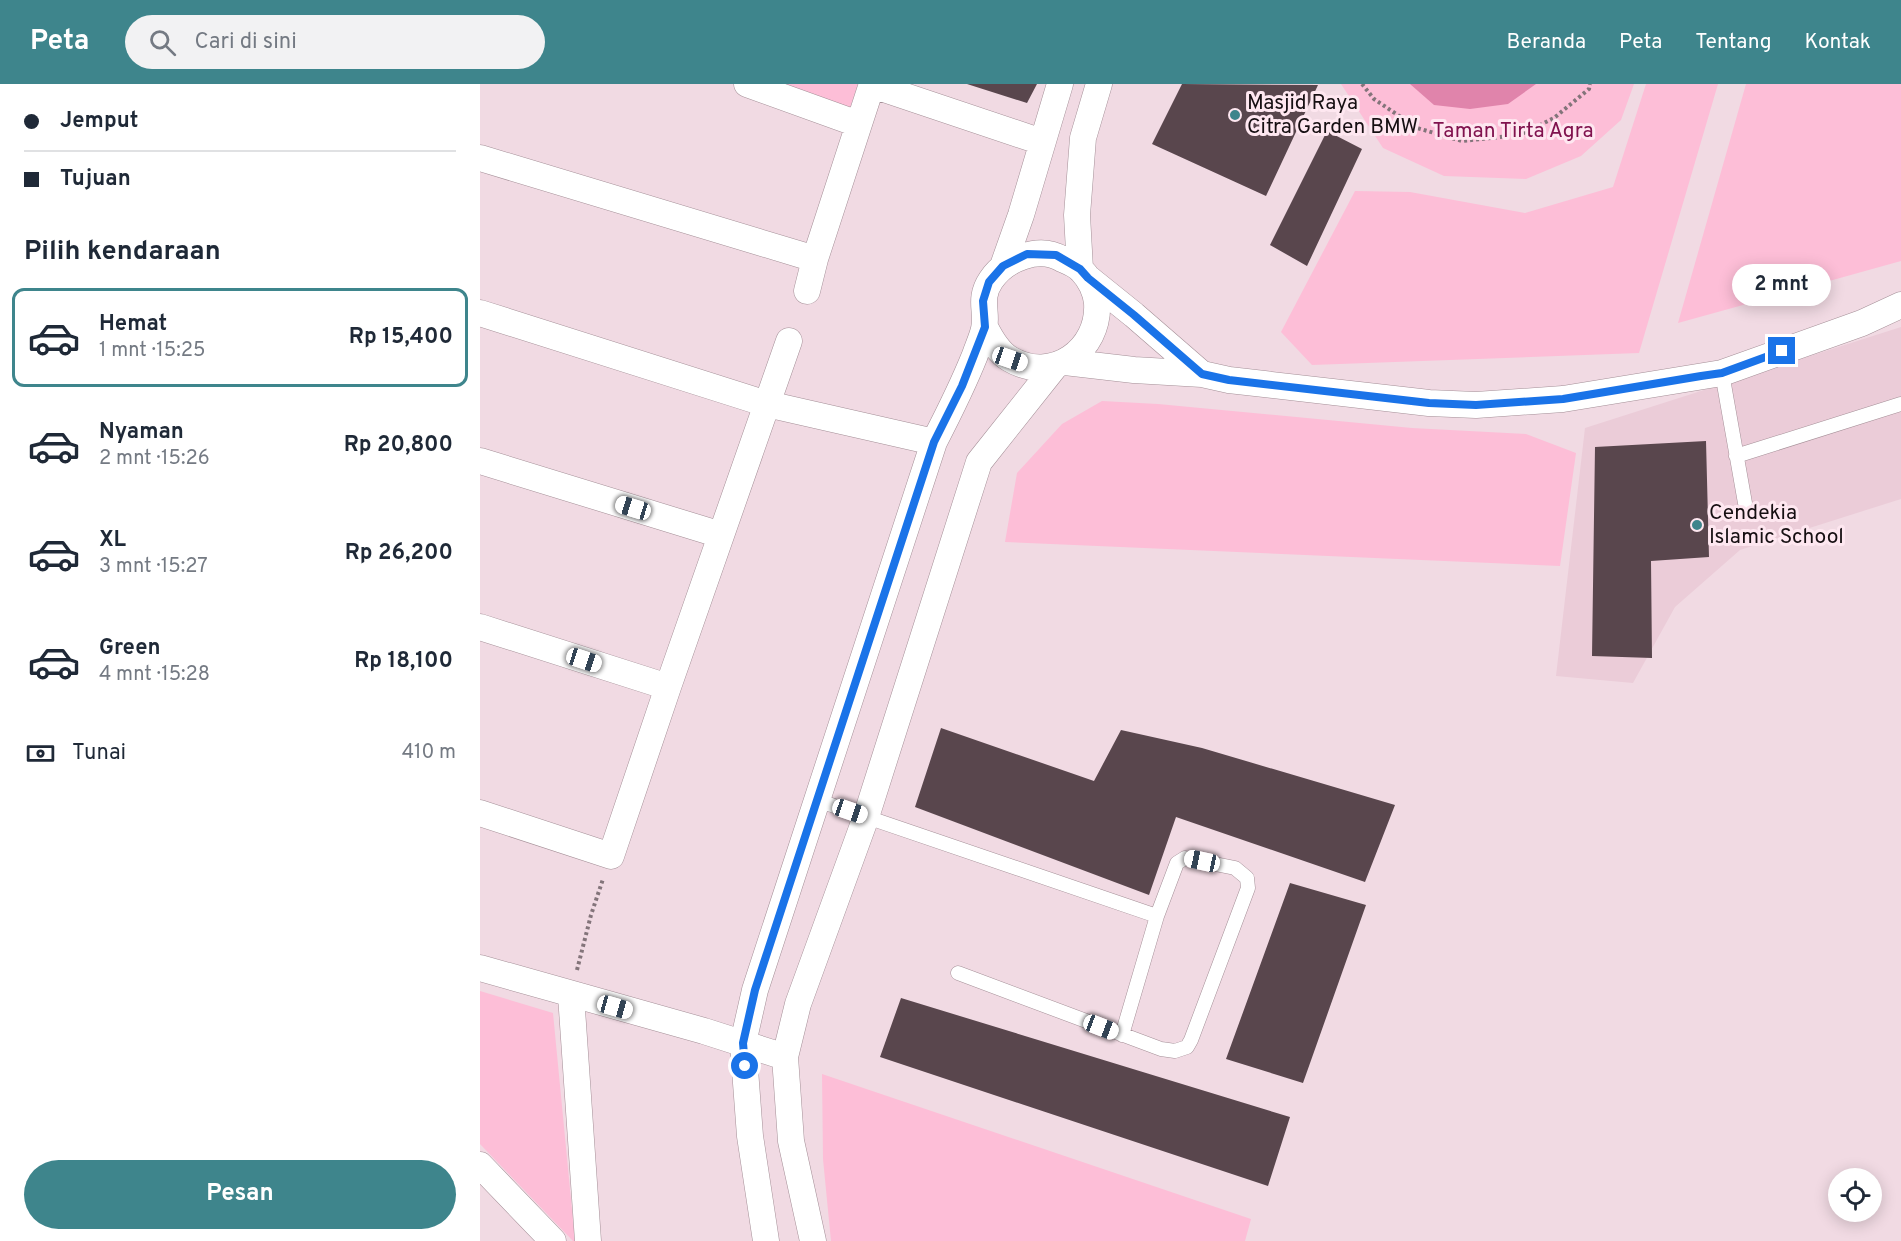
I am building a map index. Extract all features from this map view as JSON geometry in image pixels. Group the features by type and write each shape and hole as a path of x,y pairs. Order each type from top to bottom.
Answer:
{"street":[{"path":"747,84 858,124"},
{"path":"1060,84 1021,215 1003,266 989,282 983,301 985,327 993,343 1010,359 1032,367 1060,364 1202,374 1229,380 1429,403 1476,405 1563,399 1722,373 1862,323 1901,304"},
{"path":"813,1241 791,1141 785,1057 798,1004 866,817 979,462 1060,364 1081,350 1093,334 1098,315 1096,296 1084,273 1077,215 1083,138 1099,84"},
{"path":"807,291 872,85 1042,142"},
{"path":"480,158 815,260"},
{"path":"1003,266 1027,254 1056,255 1084,273 1202,374"},
{"path":"480,313 767,404 934,442"},
{"path":"765,1241 750,1136 743,1043 755,990 934,442 962,386 985,327"},
{"path":"480,813 611,856 789,341"},
{"path":"480,461 721,535"},
{"path":"480,627 668,687"},
{"path":"480,968 785,1057"},
{"path":"571,995 588,1241"},
{"path":"480,1165 553,1241"}],"lane":[{"path":"1722,373 1745,502"},
{"path":"1736,456 1901,404"},
{"path":"817,800 1157,916"},
{"path":"958,973 1122,1035 1161,1049 1175,1050 1187,1047 1248,888 1247,878 1234,868 1185,858 1177,863 1157,916 1122,1035"}],"path":[{"path":"1362,84 1374,99 1417,128 1462,141 1520,135 1554,118 1588,90 1590,84"},
{"path":"571,995 591,915 611,856"}],"shaded area":[{"path":"1410,84 1536,84 1508,104 1470,109 1434,105"},
{"name":"Cendekia Islamic School","path":"1901,327 1901,499 1740,550 1675,607 1633,683 1556,676 1585,428"}],"green space":[{"path":"777,84 858,84 850,108"},
{"name":"Taman Tirta Agra","path":"1341,84 1634,84 1621,120 1581,156 1526,179 1444,176 1383,148"},
{"path":"1646,84 1718,84 1639,353 1312,365 1281,332 1355,191 1410,192 1525,213 1613,187"},
{"path":"1746,84 1901,84 1901,261 1678,323"},
{"path":"1102,401 1158,404 1412,428 1526,434 1576,453 1560,566 1005,542 1017,473 1062,424"},
{"path":"480,991 553,1013 575,1241 480,1144"},
{"path":"822,1074 1251,1219 1245,1241 831,1241 823,1159"}],"building":[{"path":"967,84 1037,84 1027,103"},
{"name":"Masjid Raya Citra Garden BMW","path":"1182,84 1318,85 1266,196 1152,144"},
{"path":"1327,131 1362,149 1307,266 1270,245"},
{"name":"Cendekia Islamic School","path":"1706,441 1709,557 1651,561 1652,658 1592,656 1595,447"},
{"path":"941,728 1094,781 1121,730 1202,748 1395,805 1365,882 1176,817 1149,895 915,807"},
{"path":"1290,883 1366,905 1303,1083 1226,1059"},
{"path":"901,998 1290,1117 1268,1186 880,1057"}],"place":[{"name":"Masjid Raya Citra Garden BMW","path":"1235,115"},
{"name":"Cendekia Islamic School","path":"1697,525"}],"route":[{"path":"745,1066 743,1043 755,990 934,442 962,386 985,327 983,301 989,282 1003,266 1027,254 1056,255 1080,269 1202,374 1229,380 1429,403 1476,405 1563,399 1722,373 1782,351"}]}
